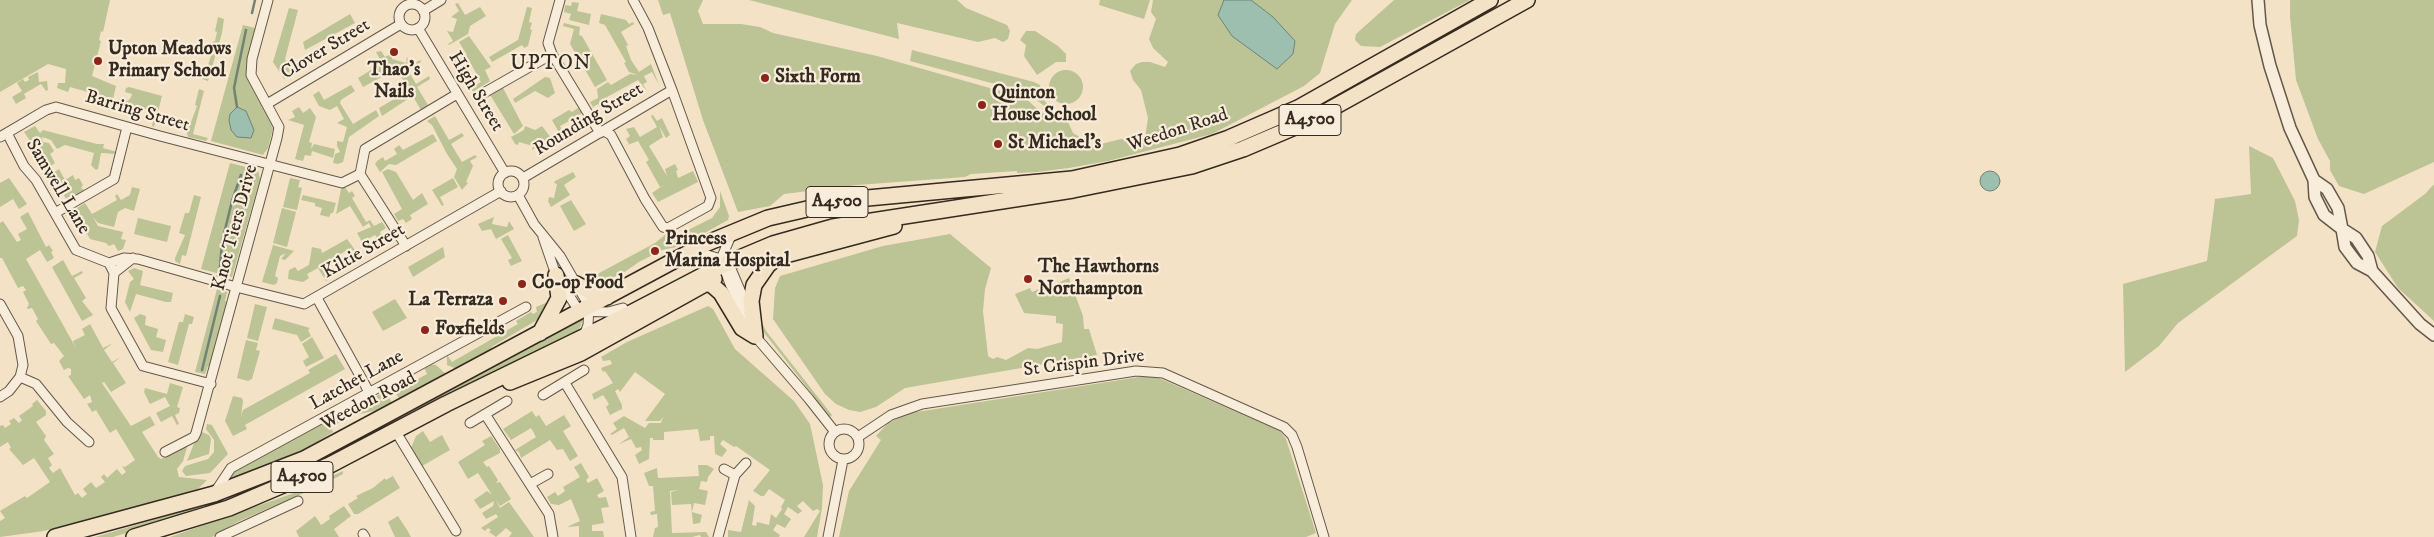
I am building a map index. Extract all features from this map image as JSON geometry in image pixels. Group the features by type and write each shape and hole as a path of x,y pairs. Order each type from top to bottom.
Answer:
{"highway":[{"name":"Weedon Road","path":"55,537 214,494 304,459 733,231 768,218 846,200 1072,179 1180,155 1230,138 1298,108 1490,0"},
{"name":"Weedon Road","path":"463,396 503,385 562,363 728,271 803,235 874,220 938,212 1073,190 1192,166 1243,149 1309,121 1527,0"},
{"path":"755,336 751,301 754,285 768,265 778,257 907,223 938,212"},
{"name":"Weedon Road","path":"134,537 229,508 330,465 690,282 728,271"},
{"path":"539,334 559,298 556,275"},
{"path":"623,308 676,280 708,283 721,292 742,328 755,336"},
{"path":"576,284 607,297"},
{"path":"366,427 382,425 396,432"}],"street":[{"name":"Knot Tiers Drive","path":"165,452 194,438 211,384 279,127 251,74 250,67 268,0"},
{"path":"423,11 441,0"},
{"path":"560,0 548,43 552,54 602,132 611,135 645,198 663,227 668,228 708,206 711,198 648,28 633,0"},
{"path":"2258,0 2260,26 2270,66 2290,128 2314,180 2327,190 2338,208 2342,229 2356,238 2368,256 2372,271 2420,324 2434,335"},
{"path":"403,3 418,5 423,11 425,18 418,28 410,29 401,24 400,12 403,3"},
{"name":"Clover Street","path":"267,104 401,24"},
{"name":"High Street","path":"418,28 505,173"},
{"path":"482,94 552,54"},
{"name":"Rounding Street","path":"523,178 672,90"},
{"path":"406,246 360,174 365,149 457,94"},
{"name":"Barring Street","path":"3,135 46,110 56,107 342,183 360,174"},
{"path":"55,213 114,179 127,127"},
{"name":"Samwell Lane","path":"3,135 36,180 76,250 109,262"},
{"path":"517,172 523,178 524,186 518,195 507,196 501,191 500,179 505,173 517,172"},
{"name":"Kiltie Street","path":"133,258 304,304 501,191"},
{"path":"518,195 542,234 560,256 576,284 586,310 588,325 583,338"},
{"path":"733,231 728,271 748,308 755,336 809,399 834,432"},
{"path":"542,234 556,275 586,310 608,312 623,308"},
{"name":"Weedon Road","path":"683,256 704,254 728,271"},
{"path":"133,258 109,262 114,273 110,303 143,366 211,384"},
{"path":"114,273 133,258"},
{"path":"317,298 366,395"},
{"path":"0,304 20,342 23,365 20,377 10,391 0,397"},
{"name":"Latchet Lane","path":"214,494 231,468 526,307"},
{"path":"543,395 584,370"},
{"name":"St Crispin Drive","path":"858,437 891,415 922,404 1136,372 1163,372 1284,427 1292,435 1324,537"},
{"path":"20,377 36,384 67,422 88,442"},
{"path":"564,382 622,477 631,537"},
{"path":"470,423 507,401"},
{"path":"485,414 549,514 553,537"},
{"path":"846,429 852,430 858,437 860,446 858,452 849,459 843,460 832,454 829,449 829,443 834,432 846,429"},
{"path":"396,432 456,531"},
{"path":"828,537 843,460"},
{"path":"718,537 735,475 746,463"},
{"path":"724,469 735,475"},
{"path":"530,484 548,474"},
{"path":"220,537 298,501"}],"shaded area":[{"path":"0,0 110,0 103,32 101,31 99,40 101,41 92,76 116,86 113,99 70,87 68,92 57,88 58,83 65,83 66,69 48,64 0,92"},
{"name":"Quinton House School","path":"658,0 703,0 698,11 703,24 741,24 760,27 773,33 877,56 1025,98 1041,112 1068,122 1073,133 1083,139 1089,147 1121,139 1134,141 1145,138 1148,118 1141,90 1133,80 1130,71 1136,64 1142,62 1150,62 1165,67 1168,62 1153,48 1149,39 1156,19 1151,12 1153,0 1352,0 1335,24 1320,73 1304,86 1212,134 1108,161 1069,168 1037,172 1017,173 1017,171 971,174 965,177 857,185 784,194 770,206 738,212 703,120 670,13 663,15"},
{"path":"749,0 957,0 966,8 1007,25 1010,31 1008,39 1003,42 995,38 978,42 897,23 899,39"},
{"path":"1100,0 1150,0 1144,19 1099,5"},
{"path":"1224,0 1251,0 1273,17 1295,41 1293,54 1277,69 1232,36 1218,15"},
{"path":"1394,0 1470,0 1380,47 1361,46 1355,40 1356,34"},
{"path":"2290,0 2434,0 2434,162 2364,194 2339,186 2330,170 2330,161 2318,139 2296,80"},
{"path":"572,2 579,3 577,11 591,14 589,25 569,20 571,14 564,12 565,5 571,6"},
{"path":"458,3 465,15 480,7 486,16 470,26 468,34 449,45 453,41 447,31 453,32 457,19 451,17 459,11 455,4"},
{"path":"527,7 532,8 529,22 532,23 530,29 532,30 528,46 524,48 522,45 492,62 489,57 518,40"},
{"path":"289,8 298,10 285,59 293,73 284,79 273,62"},
{"path":"350,14 355,23 305,50 303,42"},
{"path":"601,14 626,20 629,24 633,22 634,24 621,32 628,45 626,46 631,60 639,72 651,64 659,85 652,72 644,76 647,82 643,84 647,91 638,80 607,97 610,104 601,109 598,104 593,107 590,102 598,98 597,89 608,82 611,85 630,74 638,75 629,72 624,63 626,62 605,25 599,23"},
{"path":"218,17 224,19 222,33 208,81 202,79 205,66 208,65 211,56 208,55 212,42 215,41"},
{"path":"564,23 580,27 579,35 582,36 607,80 595,87 570,44 574,29 563,26"},
{"path":"243,25 255,28 246,65 246,73 274,125 268,148 263,155 211,141"},
{"path":"1026,31 1035,31 1058,46 1066,54 1066,62 1056,62 1037,75 1024,56 1026,45 1020,40"},
{"path":"469,36 491,67 485,70 490,81 473,92 471,88 481,82 471,64 467,58 456,64 455,61 467,55 459,42"},
{"path":"912,50 1034,82 1040,85 1043,99 1050,107 1044,106 1028,93 910,61"},
{"path":"381,51 385,57 393,53 392,59 406,63 407,57 412,65 420,60 421,62 408,70 416,84 429,76 430,79 417,87 428,105 421,110 399,73 392,70 363,87 358,78 382,63 376,52"},
{"path":"1066,70 1078,75 1083,87 1078,99 1066,104 1054,99 1049,87 1054,75"},
{"path":"38,72 39,82 47,81 48,90 46,91 41,84 24,94 26,98 16,104 12,97 22,91 17,83 23,79 25,82 29,80 28,77"},
{"path":"545,77 550,78 555,93 548,98 535,91 515,103 513,99"},
{"path":"351,85 355,91 341,100 340,103 353,124 376,110 379,116 349,137 343,162 338,164 333,163 335,154 340,152 337,141 343,142 347,127 337,123 344,119 337,106 330,110 319,106 313,95 319,91 324,100"},
{"path":"502,86 523,126 514,134 489,93"},
{"path":"129,87 162,96 154,127 152,126 155,111 129,107 128,110 116,107 118,99 128,101 131,97 132,94 125,92 126,88"},
{"path":"199,89 204,91 193,134 208,138 206,141 188,137 187,133 197,106 195,105"},
{"path":"408,91 411,97 382,116 379,108"},
{"path":"237,107 246,111 254,130 251,138 237,137 231,130 230,114"},
{"path":"299,107 303,113 310,108 316,117 309,142 312,143 311,149 314,144 335,149 333,158 312,151 311,156 305,155 303,161 295,159 304,125 288,120 295,117 292,111"},
{"path":"578,108 582,113 576,117 579,122 574,125 571,120 560,126 564,135 561,136 552,120 569,110 572,112"},
{"path":"653,115 657,121 662,118 670,135 666,138 659,126 663,137 649,146 667,176 665,169 675,164 678,170 676,171 678,178 693,171 698,182 658,202 652,193 665,184 660,187 646,162 649,160 638,141 625,146 629,144 626,139 630,136 626,129 634,127 640,137 657,127 651,116"},
{"path":"435,116 449,140 462,133 464,136 451,144 462,162 475,155 477,157 470,161 473,166 466,182 468,183 462,190 454,177 457,169 432,125 427,121"},
{"path":"35,126 40,133 43,130 97,144 104,144 103,148 117,152 116,154 101,153 98,169 96,170 91,165 94,153 65,145 57,149 51,140 42,137 43,142 49,143 54,151 50,154 55,163 46,169 38,152 24,132"},
{"path":"525,126 535,130 542,126 551,138 532,150 533,146 519,142 518,145 515,144 511,137 524,130"},
{"path":"433,134 437,141 396,165 389,164 380,172 375,164 383,157 385,161 397,154 394,149 399,145 403,150"},
{"path":"2249,146 2273,158 2295,201 2299,220 2297,236 2178,323 2159,346 2125,372 2123,284 2207,261 2215,199 2251,194"},
{"path":"230,163 258,170 260,179 232,277 201,269"},
{"path":"59,169 65,180 73,175 75,180 79,178 83,185 81,188 86,191 68,202 51,174"},
{"path":"388,169 396,172 413,200 422,193 428,204 410,215 412,219 406,223 403,219 398,221 394,214 402,209 382,172"},
{"path":"1990,171 1997,174 2000,181 1997,188 1990,191 1983,188 1980,181 1983,174"},
{"path":"573,172 576,177 564,185 570,195 551,207 548,201 549,197 554,198 557,184 554,183 555,181"},
{"path":"9,178 27,204 19,209 13,199 0,207 0,183"},
{"path":"290,178 300,180 298,187 302,188 297,210 283,207"},
{"path":"453,178 458,187 440,197 444,205 442,206 432,190"},
{"path":"2434,184 2434,321 2398,288 2375,252 2382,226 2425,194"},
{"path":"132,187 140,189 134,211 125,208 118,212 114,227 98,223 93,217 98,226 123,232 121,239 126,240 123,249 118,251 114,244 109,246 106,243 90,239 74,210 85,203 92,214 117,200 115,196 117,194 121,200 130,195"},
{"path":"345,187 349,193 352,191 355,196 352,198 366,222 370,220 374,226 382,222 386,228 380,232 382,236 378,239 375,235 362,242 357,233 371,227 369,223 363,227 350,206 336,214 341,189"},
{"path":"720,191 729,216 728,220 681,246 662,250 623,273 597,285 592,284 588,279 655,243 666,234 682,233 712,218 720,207"},
{"path":"194,195 201,197 186,256 182,255 180,264 175,261 175,258 185,235 179,233 185,213 189,213"},
{"path":"303,195 336,203 333,213 329,217 320,215 322,208 315,206 315,203 301,200"},
{"path":"571,200 586,224 574,231 560,206"},
{"path":"282,208 296,212 287,247 273,243"},
{"path":"28,212 46,247 49,245 53,251 51,252 54,258 47,262 40,250 26,259 76,348 73,341 85,335 82,329 90,324 103,348 113,343 104,350 112,362 121,357 113,363 126,383 111,392 104,382 102,383 131,426 150,416 155,425 142,432 158,457 161,459 188,444 183,461 177,469 179,477 207,480 198,489 172,498 44,531 0,537 0,521 5,518 0,511 25,496 27,498 50,482 34,458 23,465 9,449 11,448 8,442 0,447 0,426 3,425 5,428 11,424 9,421 14,418 19,423 22,420 19,416 33,406 32,404 37,400 46,411 46,415 36,422 46,436 44,440 54,454 48,458 52,465 49,468 53,473 60,468 75,495 78,493 82,498 87,494 83,489 91,482 96,488 105,482 101,477 104,474 107,478 117,469 122,475 126,472 122,466 125,467 135,460 116,429 110,433 96,410 92,412 87,404 92,402 90,395 84,399 68,376 71,375 71,369 64,370 59,361 64,356 54,343 51,344 36,321 38,319 32,308 27,308 29,304 23,292 26,290 23,286 18,288 2,258 0,258 0,223 3,221 17,242 21,240 18,234 27,229 20,217"},
{"path":"494,217 492,224 507,227 509,221 514,229 496,239 491,229 482,231 478,224"},
{"path":"138,218 171,226 167,242 134,234"},
{"path":"950,234 991,268 985,289 983,311 988,356 993,359 997,357 1006,360 1028,348 1037,349 1062,342 1063,324 1056,323 1056,316 1024,313 1015,294 1030,288 1032,292 1041,288 1044,293 1051,289 1050,286 1069,278 1083,316 1084,329 1089,329 1097,355 905,388 876,407 860,412 849,410 836,404 825,394 773,319 775,288 780,276 883,246"},
{"path":"508,235 522,261 511,266 508,260 512,258 501,239"},
{"path":"347,239 358,254 356,256 351,248 321,265 329,279 326,281 318,268 307,274 309,278 303,282 288,279 289,270 295,267 298,271 309,265 312,247 321,249 322,253"},
{"path":"273,245 294,251 285,260 281,259 286,253 280,256 275,276 278,278 277,283 274,285 262,282"},
{"path":"443,247 445,257 413,277 408,267"},
{"path":"63,260 72,276 82,271 83,273 74,278 86,298 82,301 93,315 82,321 52,267"},
{"path":"134,268 143,271 140,285 173,293 171,302 136,294 130,312 125,302 130,282 134,279 128,271"},
{"path":"217,289 227,292 225,301 227,301 210,366 208,366 205,374 195,372"},
{"path":"757,297 759,316 766,331 832,415 830,417 762,330 757,320"},
{"path":"395,299 407,318 383,331 372,312"},
{"path":"548,302 552,308 544,316 493,346 483,356 457,369 447,365 447,355 452,362 518,324 516,321 531,312 533,314 537,312 536,307"},
{"path":"255,304 267,307 258,341 247,338"},
{"path":"708,306 713,309 735,349 794,401 810,424 823,485 822,508 817,537 804,537 820,511 817,509 813,511 803,501 797,506 802,511 798,514 788,507 784,514 791,519 785,528 777,524 773,530 780,535 779,537 728,537 728,530 741,532 749,500 755,506 752,525 756,526 757,522 769,525 771,514 776,518 785,500 769,489 764,496 753,491 770,470 736,446 734,447 723,440 720,444 727,450 722,457 715,454 714,436 710,436 710,440 700,441 698,429 664,432 664,440 653,440 653,438 650,438 649,459 639,464 635,455 642,450 641,447 636,448 631,439 619,444 629,437 624,428 612,435 610,434 617,429 613,423 624,416 645,428 649,423 661,423 663,417 660,421 645,421 665,394 635,372 620,392 618,389 615,391 622,409 610,415 606,407 609,404 603,395 594,400 592,394 613,383 601,368 612,364 610,360 603,361 601,357 627,342"},
{"path":"140,314 146,316 145,325 158,329 156,337 166,340 163,352 151,350 134,318"},
{"path":"185,314 194,317 192,324 189,324 178,365 168,362 179,322 183,322"},
{"path":"275,318 310,328 308,330 311,336 301,342 297,335 272,329"},
{"path":"583,319 578,333 418,413 416,407 489,366 504,362"},
{"path":"312,337 324,358 306,367 303,361 309,357 302,344"},
{"path":"246,340 258,343 256,350 260,351 252,379 248,381 237,378"},
{"path":"336,354 345,369 245,425 247,429 233,436 225,421 233,396 242,398 241,417 243,410 310,373 308,370"},
{"path":"430,364 436,365 448,376 400,400 392,387 395,385 398,390 412,382 410,376 413,375 416,380 427,374 424,367"},
{"path":"1152,375 1280,431 1286,439 1316,533 1306,537 839,537 849,491 881,440 876,436 888,423 910,413"},
{"path":"170,383 183,387 177,407 180,408 179,413 175,415 179,424 177,425 172,416 161,422 156,413 170,406 165,397 150,404 144,392 145,388 167,394"},
{"path":"386,391 392,403 378,410 351,416 331,427 333,432 304,450 225,484 234,470"},
{"path":"532,411 536,417 539,415 546,426 564,415 571,426 563,431 578,456 570,461 563,449 557,450 550,440 521,458 519,452 515,450 536,437 531,428 511,440 503,429"},
{"path":"207,424 212,425 228,454 210,473 186,476 182,471 185,466 208,459 214,452 214,440 206,429"},
{"path":"423,431 430,442 442,435 450,450 422,466 411,448 416,436"},
{"path":"202,432 209,435 211,439 209,454 187,461 195,441"},
{"path":"491,436 500,449 500,453 483,462 487,467 489,466 498,480 496,483 500,482 511,499 500,506 496,500 500,508 509,502 534,537 509,537 512,533 506,528 496,537 489,532 491,530 488,528 485,531 481,528 498,517 496,514 486,519 482,513 493,506 494,501 480,509 474,500 487,491 492,495 478,473 468,479 458,462 485,445 482,441"},
{"path":"591,457 581,463 589,477 586,480 588,483 597,478 604,491 597,495 599,498 606,497 609,507 601,508 604,523 592,525 592,531 603,531 604,537 579,537 579,526 567,527 580,521 571,499 559,505 551,504 547,497 555,492 558,496 565,491 563,487 580,477 574,467"},
{"path":"698,465 707,465 714,469 707,482 701,481 699,489 708,491 705,505 694,503 692,512 702,515 700,523 693,524 691,504 672,505 671,492 678,490 670,491 672,533 706,532 709,537 701,537 700,535 692,537 653,537 655,528 658,527 657,514 651,515 650,512 655,511 653,486 649,486 644,473 657,468 658,478 699,476"},
{"path":"343,471 343,474 320,486 237,522 212,537 170,537 294,493"},
{"path":"287,473 292,473 267,485 192,513 113,537 95,537 207,504"},
{"path":"393,476 400,488 358,514 354,514 348,504 358,498 356,496 373,488 385,478 386,480"},
{"path":"344,506 351,516 334,529 339,537 299,537 296,531 315,516 321,525 330,519 329,516"},
{"path":"398,516 411,537 395,537 388,522"}],"waterway":[{"path":"252,13 255,0"},
{"path":"237,107 234,88 246,30"},
{"path":"220,268 222,242 232,201 241,175"},
{"path":"202,370 220,296"}],"place":[{"name":"Thao's Nails","path":"394,52"},
{"name":"Upton Meadows Primary School","path":"98,61"},
{"name":"Sixth Form","path":"765,78"},
{"name":"Quinton House School","path":"982,105"},
{"name":"St Michael’s","path":"998,144"},
{"name":"Princess Marina Hospital","path":"655,251"},
{"name":"The Hawthorns Northampton","path":"1028,279"},
{"name":"Co-op Food","path":"522,284"},
{"name":"La Terraza","path":"503,301"},
{"name":"Foxfields","path":"425,330"}],"district":[{"name":"UPTON","path":"551,65"}]}
